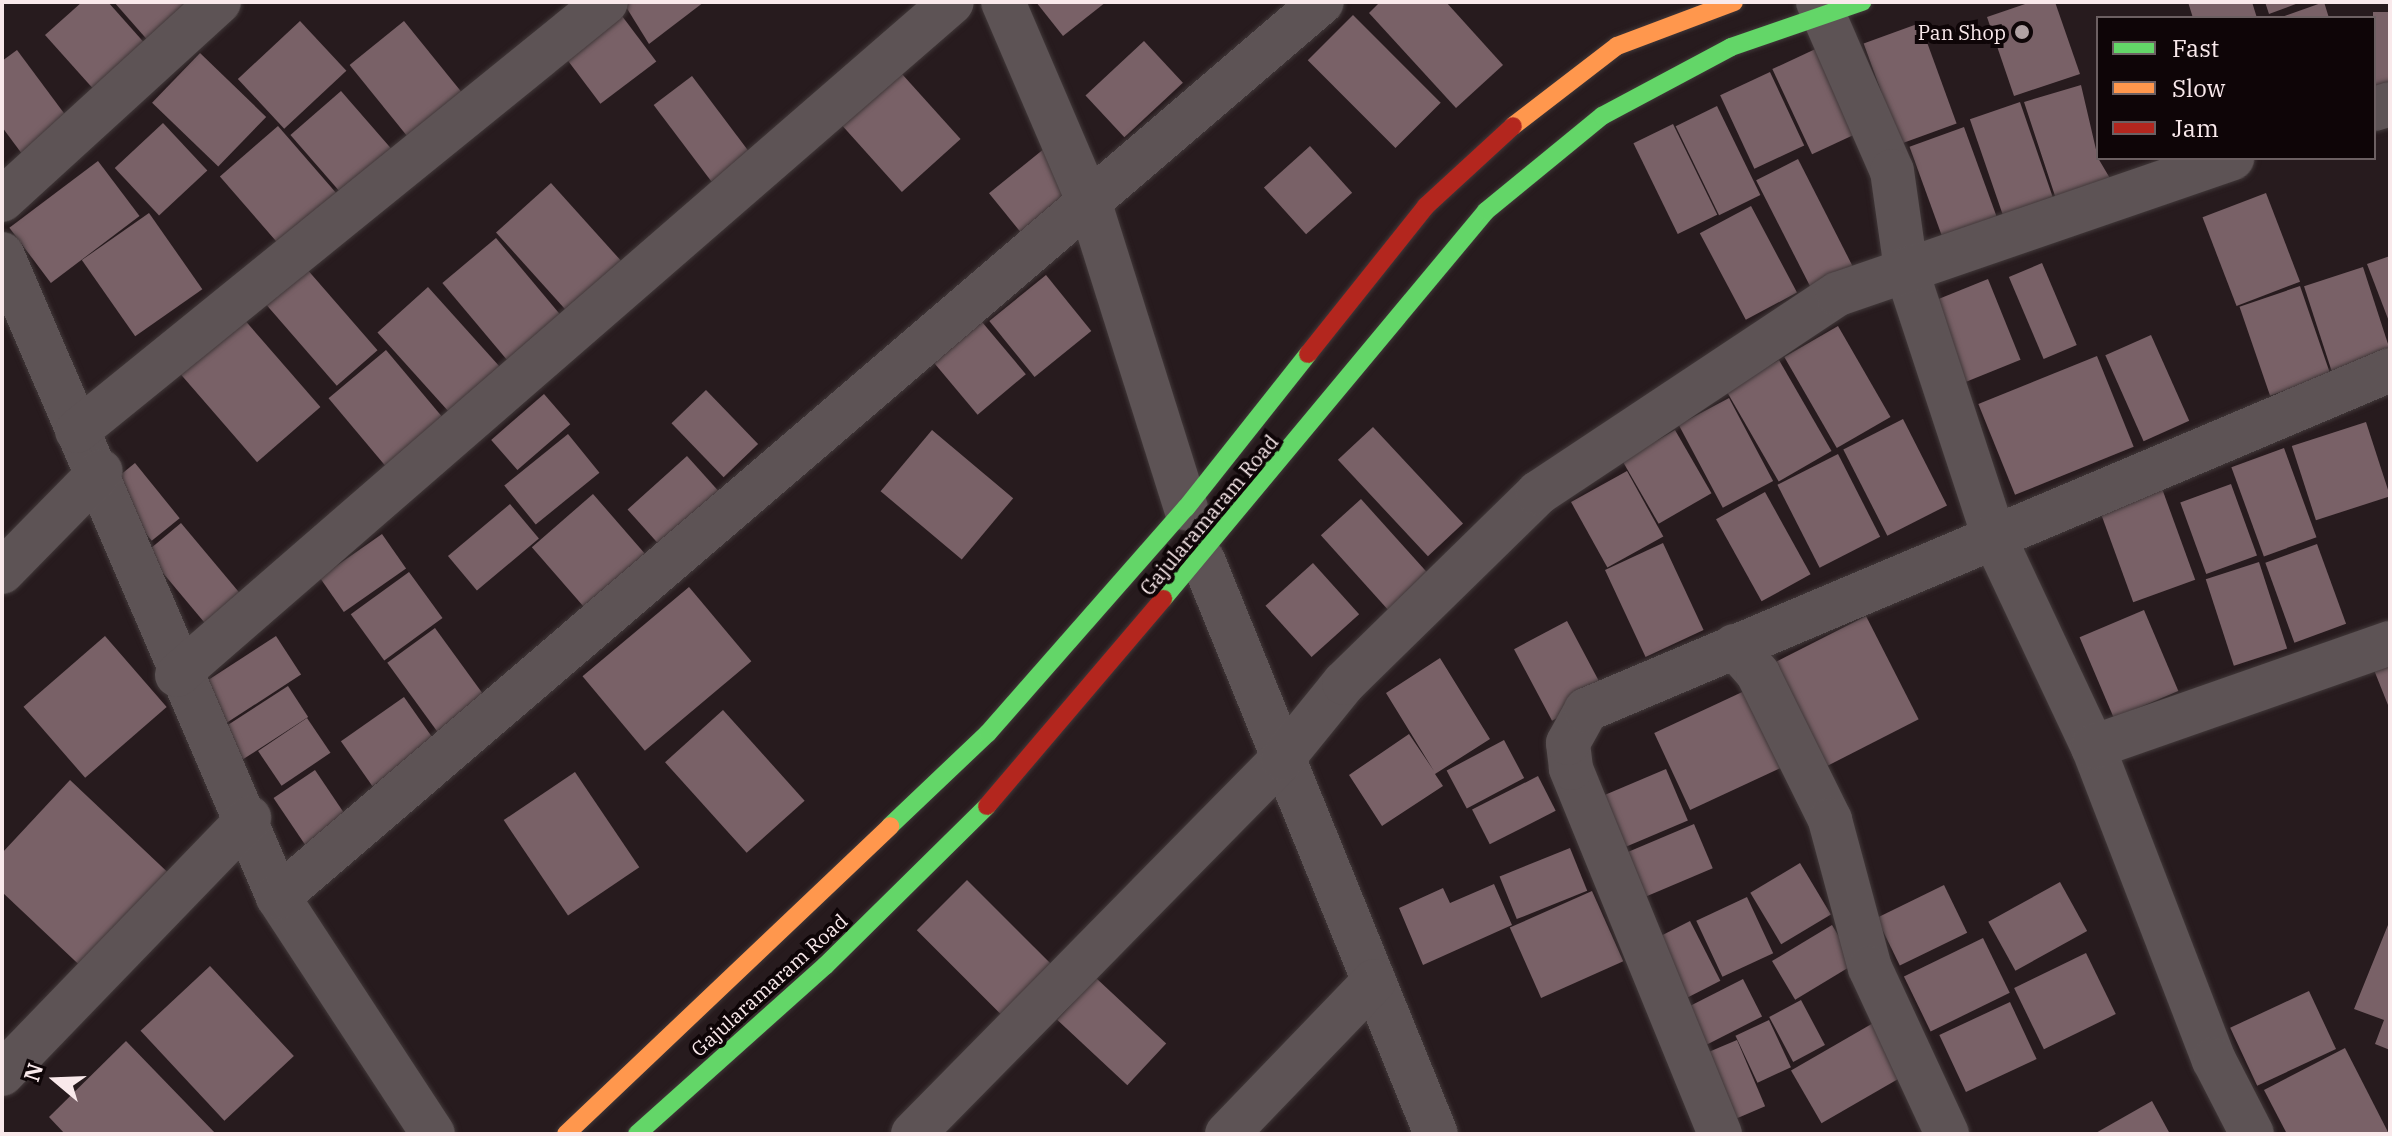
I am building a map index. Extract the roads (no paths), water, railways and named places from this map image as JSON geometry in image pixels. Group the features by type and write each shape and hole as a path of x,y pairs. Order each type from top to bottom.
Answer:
{"main road":[{"name":"Gajularamaram Road","path":"566,1134 988,733 1186,508 1316,339 1450,184 1531,109 1617,46 1734,2"},
{"name":"Gajularamaram Road","path":"637,1134 825,966 1011,782 1203,560 1486,211 1602,116 1731,47 1836,6"}],"street":[{"path":"2,200 219,2"},
{"path":"77,431 606,2"},
{"path":"177,675 952,2"},
{"path":"1003,2 1091,207 1186,508"},
{"path":"278,897 1091,207 1322,2"},
{"path":"1836,6 1892,171 1906,269 1994,537 2093,747 2214,1060 2252,1134"},
{"path":"913,1134 1283,758 1344,683 1538,493 1838,294 2226,160"},
{"path":"2,254 39,326 77,431 101,471 177,675 249,818 278,897 433,1134"},
{"path":"1720,1134 1571,768 1568,743 1586,710 2390,370"},
{"path":"2,572 101,471"},
{"path":"1203,560 1436,1134"},
{"path":"2093,747 2390,643"},
{"path":"1734,646 1758,674 1830,820 1870,968 1947,1134"},
{"path":"2,1074 249,818"},
{"path":"1227,1134 1374,981"}],"place":[{"name":"Pan Shop","path":"2022,32"}]}
